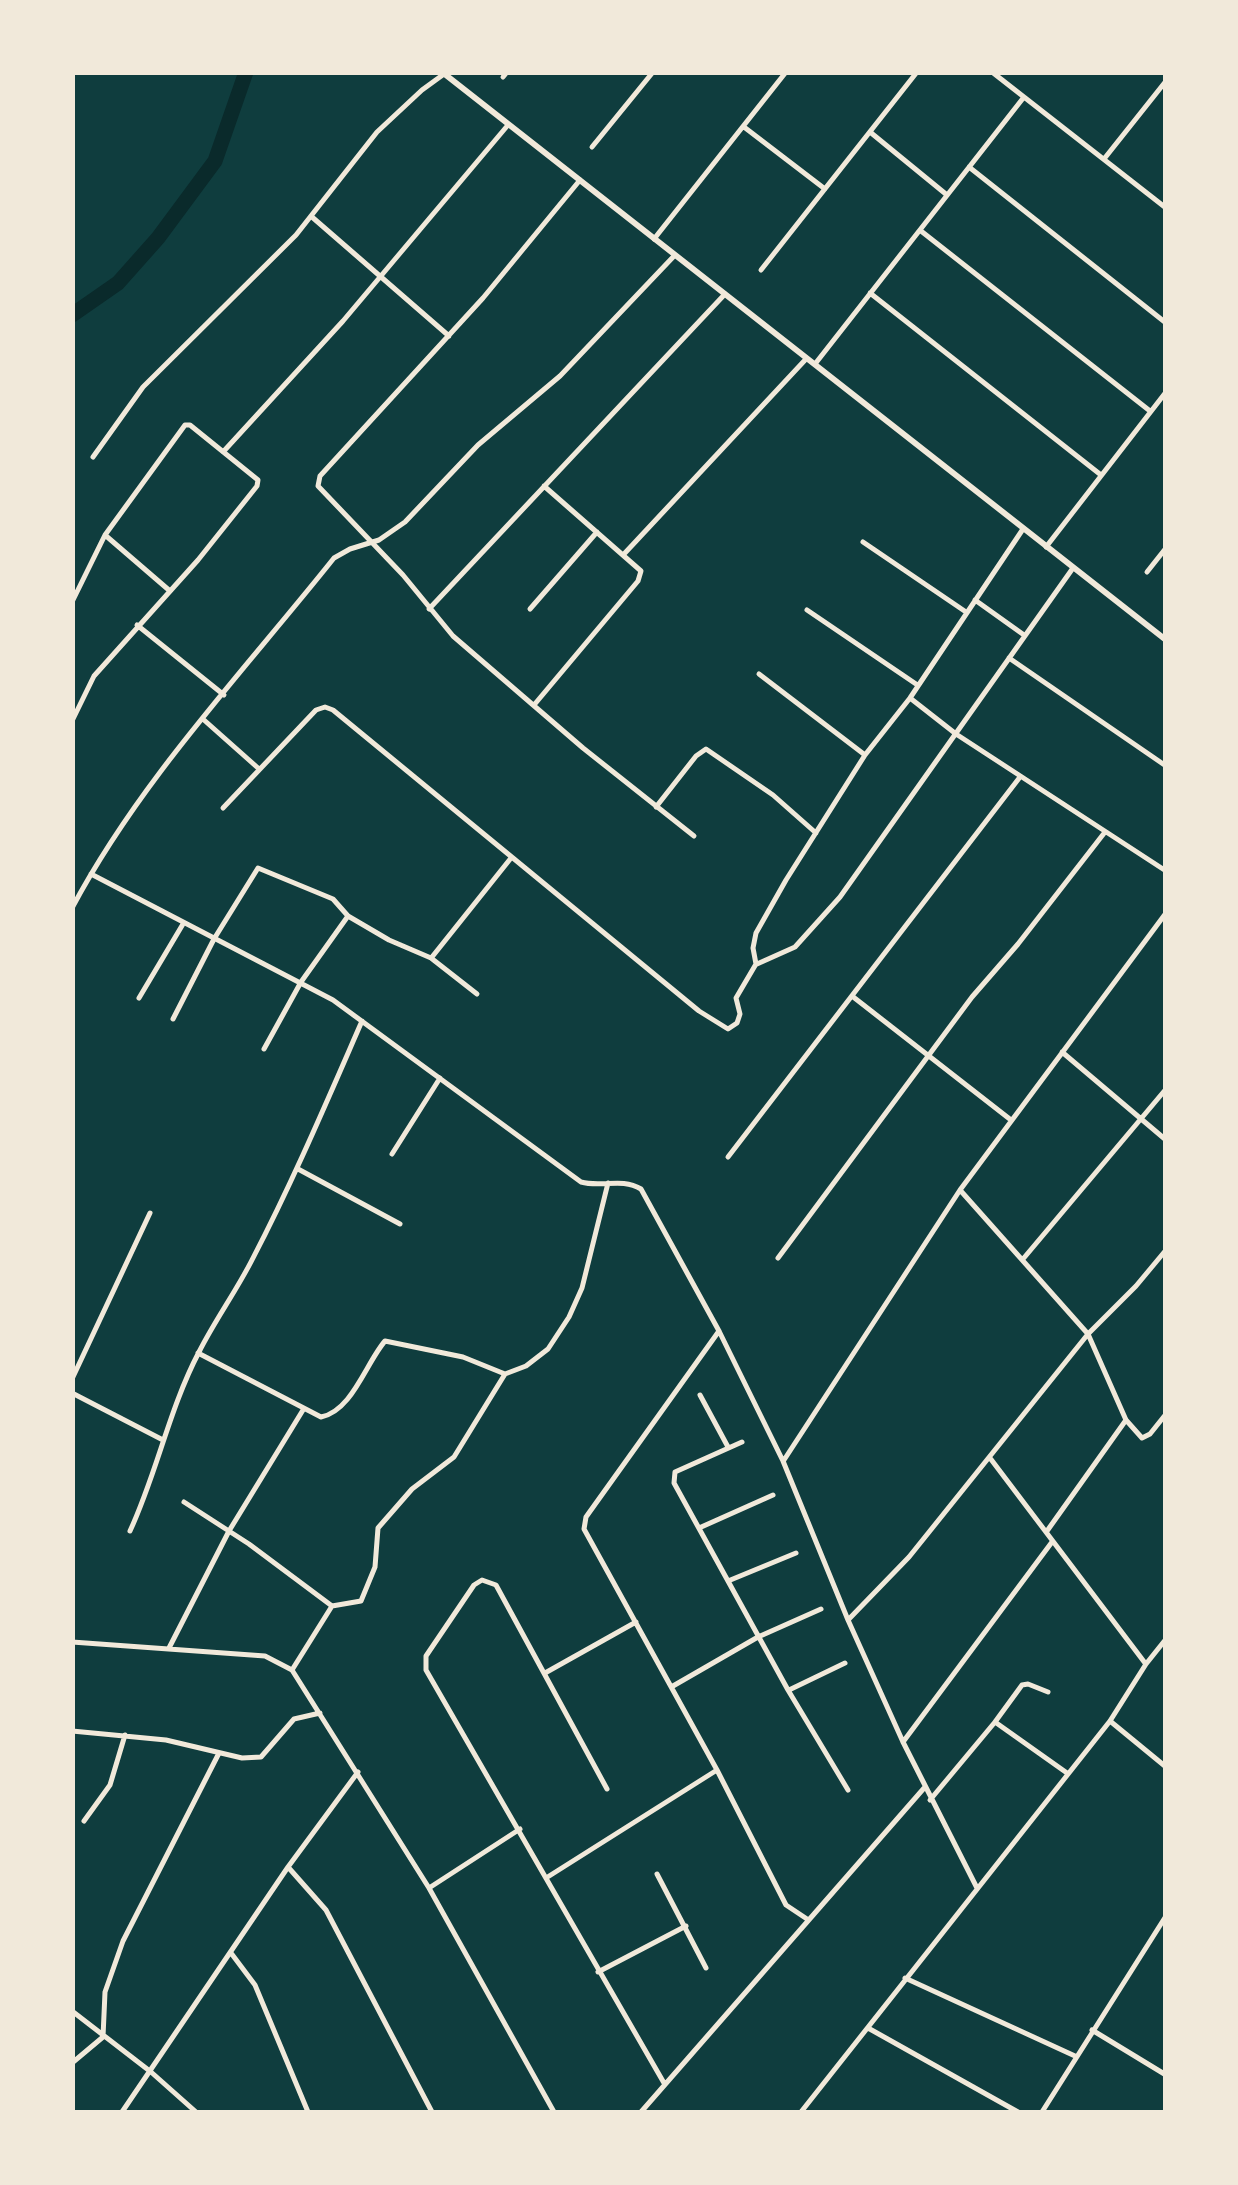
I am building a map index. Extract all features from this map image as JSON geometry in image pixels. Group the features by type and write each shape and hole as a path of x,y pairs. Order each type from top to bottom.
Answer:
{"main road":[{"path":"443,73 1166,640"}],"street":[{"path":"592,147 653,72"},
{"path":"654,239 786,72"},
{"path":"761,270 917,72"},
{"path":"92,456 143,387 312,217 377,132 443,73"},
{"path":"996,74 1166,208"},
{"path":"1104,159 1166,80"},
{"path":"814,364 1024,97"},
{"path":"223,452 380,278 508,125"},
{"path":"744,126 825,189"},
{"path":"870,132 947,195"},
{"path":"969,167 1166,322"},
{"path":"580,180 449,336 320,476 318,486 453,636 694,836"},
{"path":"312,217 449,336"},
{"path":"920,230 1150,411"},
{"path":"72,908 146,792 334,558 350,549 373,544 405,522 478,445 560,376 675,255"},
{"path":"429,609 725,294"},
{"path":"870,294 1100,475"},
{"path":"624,554 807,358"},
{"path":"1046,548 1166,392"},
{"path":"72,602 106,535 185,425 190,425 258,483 94,676 72,721"},
{"path":"533,706 638,581 642,571 544,486"},
{"path":"756,964 756,933 816,833 1023,530"},
{"path":"530,609 597,532"},
{"path":"106,535 170,591"},
{"path":"863,542 966,612"},
{"path":"1147,572 1166,548"},
{"path":"223,808 316,710 333,710 718,1026 728,1029 737,1024 740,1014 736,998 756,964 795,947 816,926 1074,568"},
{"path":"975,600 1024,636"},
{"path":"807,610 917,685"},
{"path":"137,626 224,694"},
{"path":"1010,658 1166,766"},
{"path":"759,674 865,756"},
{"path":"910,698 956,734 1166,871"},
{"path":"204,720 259,769"},
{"path":"656,806 696,756 710,750 816,833"},
{"path":"728,1157 1020,777"},
{"path":"778,1258 927,1058 1105,832"},
{"path":"431,958 510,858"},
{"path":"174,1019 214,939 258,868 333,898 348,916 431,958 477,994"},
{"path":"91,874 301,982 362,1021 581,1182 631,1184 641,1190 719,1331 783,1461 903,1742 977,1888"},
{"path":"783,1461 960,1190 1166,913"},
{"path":"264,1048 301,982 348,916"},
{"path":"139,998 183,924"},
{"path":"851,996 1011,1120"},
{"path":"130,1531 198,1353 251,1263 298,1169 362,1021"},
{"path":"1062,1052 1166,1140"},
{"path":"392,1154 440,1078"},
{"path":"1023,1258 1166,1089"},
{"path":"298,1169 400,1224"},
{"path":"184,1502 332,1606 362,1601 375,1567 378,1528 412,1490 454,1457 505,1374 526,1366 548,1349 569,1317 582,1288 608,1183"},
{"path":"960,1190 1088,1334 1126,1420 1142,1438 1166,1414"},
{"path":"72,1379 150,1212"},
{"path":"848,1620 909,1557 1088,1334 1166,1250"},
{"path":"719,1331 584,1523 586,1534 717,1770 786,1905 808,1919"},
{"path":"198,1353 321,1416 330,1415 346,1400 385,1341 463,1357 505,1374"},
{"path":"72,1393 162,1440"},
{"path":"700,1395 728,1447"},
{"path":"169,1648 229,1531 303,1410"},
{"path":"1046,1532 1126,1420"},
{"path":"742,1442 675,1472 673,1477 758,1637 848,1790"},
{"path":"990,1458 1146,1664"},
{"path":"699,1528 772,1495"},
{"path":"903,1742 1052,1542"},
{"path":"728,1582 796,1553"},
{"path":"607,1788 496,1586 482,1580 474,1585 425,1661 426,1670 664,2083"},
{"path":"292,1670 332,1606"},
{"path":"672,1687 758,1637 821,1609"},
{"path":"545,1673 636,1622"},
{"path":"801,2112 1110,1721 1166,1639"},
{"path":"72,1642 265,1656 292,1670 429,1888 554,2112"},
{"path":"788,1690 845,1663"},
{"path":"930,1800 1022,1685 1048,1692"},
{"path":"72,1731 192,1744 218,1755 261,1757 294,1720 320,1713"},
{"path":"1110,1721 1166,1766"},
{"path":"995,1722 1068,1774"},
{"path":"84,1821 110,1785 125,1736"},
{"path":"72,2063 103,2037 105,1992 123,1942 218,1755"},
{"path":"546,1878 717,1770"},
{"path":"122,2112 288,1867 358,1772"},
{"path":"641,2112 924,1787"},
{"path":"429,1888 520,1829"},
{"path":"288,1867 326,1910 432,2112"},
{"path":"657,1874 706,1968"},
{"path":"1042,2112 1166,1916"},
{"path":"598,1972 686,1926"},
{"path":"231,1953 255,1985 308,2112"},
{"path":"906,1978 1075,2056"},
{"path":"72,2010 196,2112"},
{"path":"867,2028 1018,2112"},
{"path":"1092,2030 1166,2075"}],"waterway":[{"path":"72,315 118,283 158,238 215,161 246,72"}]}
